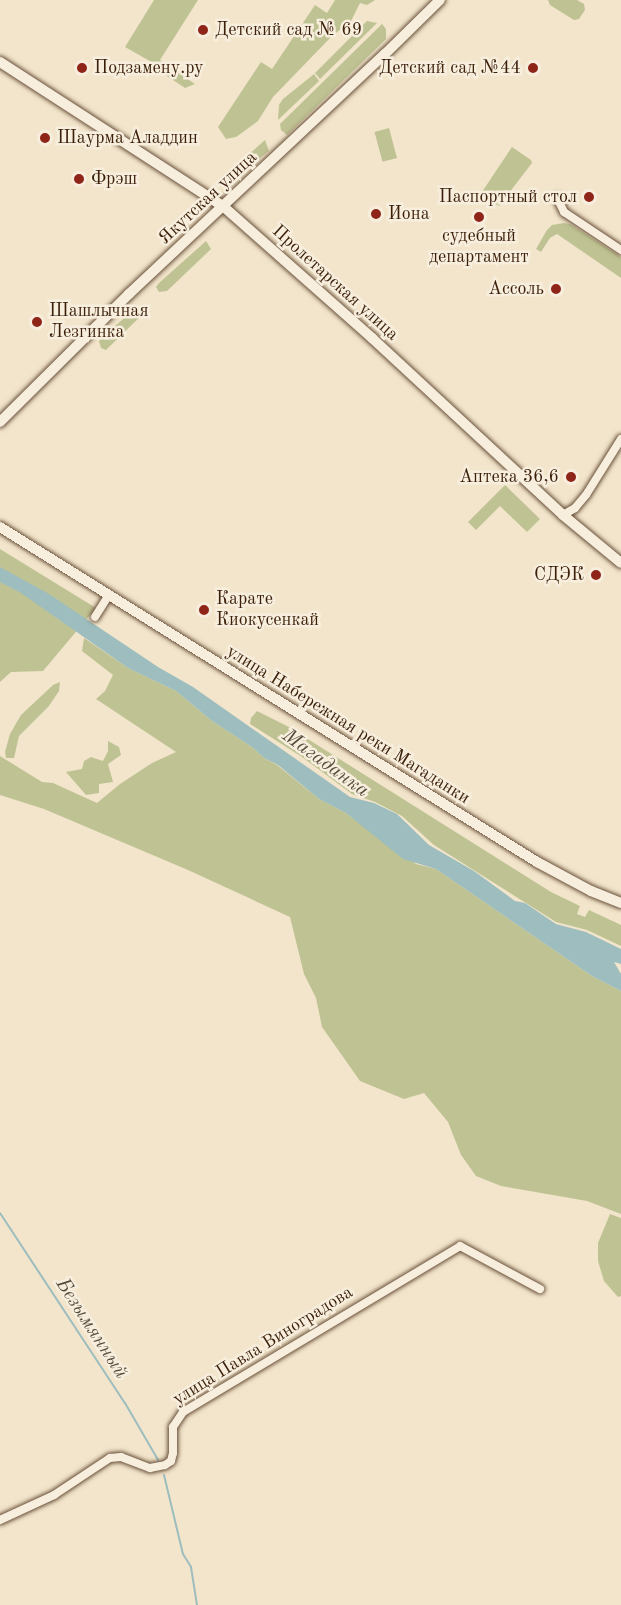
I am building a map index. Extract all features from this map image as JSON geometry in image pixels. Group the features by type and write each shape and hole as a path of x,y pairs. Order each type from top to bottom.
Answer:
{"street":[{"name":"Якутская улица","path":"0,422 129,294 224,207 440,0"},
{"name":"Пролетарская улица","path":"0,62 224,207 372,338 563,515 621,563"},
{"path":"556,198 564,212 621,250"},
{"path":"563,515 575,508 586,495 621,439"},
{"name":"улица Набережная реки Магаданки","path":"0,527 547,868 591,891 621,903"},
{"path":"95,617 109,595"},
{"name":"улица Павла Виноградова","path":"0,1520 54,1494 110,1458 121,1457 150,1468 165,1465 171,1461 173,1453 173,1427 183,1412 460,1246 540,1289"}],"green space":[{"path":"154,0 198,0 160,60 195,84 185,88 158,70 155,64 125,47"},
{"path":"335,0 375,0 367,5 360,3 351,21 332,36 273,97 258,121 236,137 226,139 218,127 261,62 272,69 315,5 327,13"},
{"path":"548,0 577,0 584,4 585,10 579,19 574,20 550,5"},
{"path":"367,21 377,23 320,79 315,73"},
{"path":"382,24 386,29 386,39 287,135 281,130 280,124"},
{"path":"314,74 319,81 278,120 279,105 283,99"},
{"path":"389,128 397,158 383,162 375,132"},
{"path":"265,140 269,151 232,179 229,175 232,169"},
{"path":"512,147 532,163 499,206 480,195"},
{"path":"570,224 621,257 621,278 557,234 550,238 541,252 536,249 552,225"},
{"path":"206,241 211,249 167,291 159,292 156,287 159,283"},
{"path":"136,307 143,310 143,314 106,350 101,348 99,341"},
{"path":"505,485 540,519 527,532 500,506 476,530 468,522"},
{"path":"0,549 96,608 43,671 11,672 0,682"},
{"path":"84,638 128,668 176,691 212,721 277,765 319,799 346,813 416,864 436,869 592,976 621,991 621,1214 587,1201 501,1186 476,1176 461,1155 448,1122 424,1093 404,1099 360,1081 322,1027 316,998 304,974 290,917 188,870 44,809 0,795 0,756 42,782 53,783 97,803 120,784 152,763 176,752 96,699 105,691 113,675 82,651"},
{"path":"60,682 59,691 49,706 19,736 14,758 6,758 5,752 10,734 21,715 53,685"},
{"path":"257,711 287,726 551,892 580,906 577,914 585,917 589,910 621,925 621,946 587,930 556,922 434,845 402,816 375,802 352,794 302,757 250,724 251,718"},
{"path":"108,741 119,747 121,755 108,764 113,782 99,784 99,793 86,795 66,772 82,769 84,761 91,757 103,761 108,751"},
{"path":"610,1214 621,1218 621,1296 618,1297 604,1281 598,1261 598,1243"}],"water":[{"path":"0,567 49,594 158,667 193,687 350,797 374,803 397,814 429,845 474,871 515,901 525,903 556,924 586,932 621,949 621,964 614,962 621,974 621,991 592,976 436,869 403,859 346,813 319,799 278,765 264,758 252,747 212,721 176,691 128,668 21,593 0,582"}],"waterway":[{"name":"Безымянный","path":"0,1213 125,1403 158,1460"},
{"name":"Безымянный","path":"164,1475 183,1554 191,1567 197,1605"}],"place":[{"name":"Детский сад № 69","path":"203,30"},
{"name":"Подзамену.ру","path":"82,68"},
{"name":"Детский сад №44","path":"533,68"},
{"name":"Шаурма Аладдин","path":"45,138"},
{"name":"Фрэш","path":"79,179"},
{"name":"Паспортный стол","path":"589,197"},
{"name":"Иона","path":"376,214"},
{"name":"судебный департамент","path":"479,217"},
{"name":"Ассоль","path":"556,289"},
{"name":"Шашлычная Лезгинка","path":"37,322"},
{"name":"Аптека 36,6","path":"571,477"},
{"name":"СДЭК","path":"596,575"},
{"name":"Карате Киокусенкай","path":"204,610"}],"water label":[{"name":"Магаданка","path":"325,764"}]}
